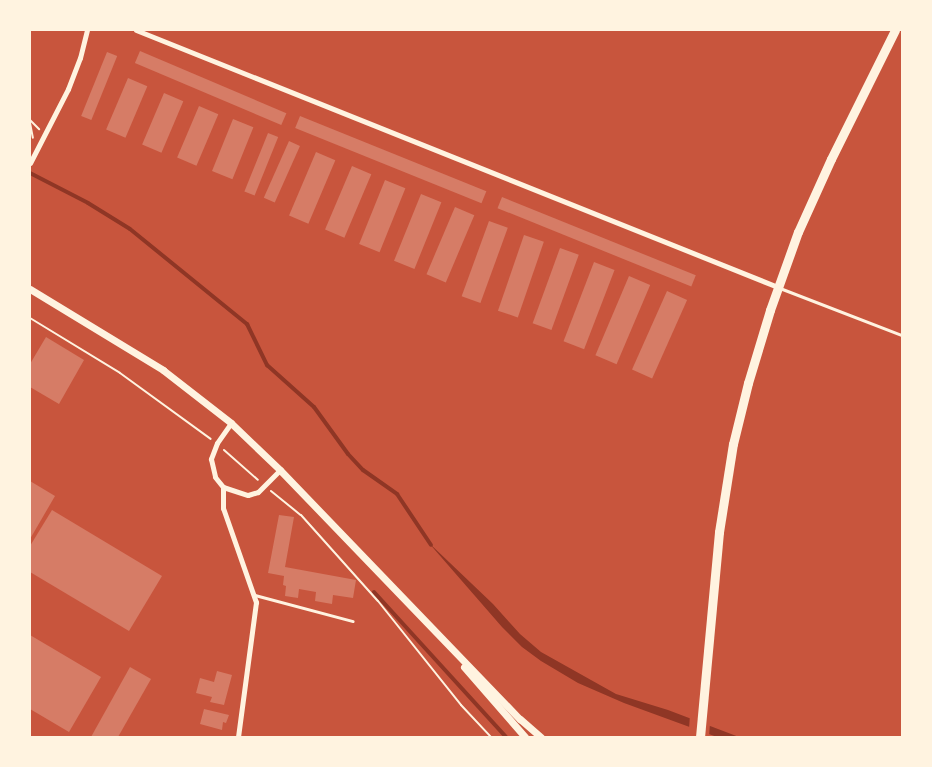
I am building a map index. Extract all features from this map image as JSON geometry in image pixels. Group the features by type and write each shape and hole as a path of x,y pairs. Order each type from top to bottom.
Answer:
{"main road":[{"path":"700,737 719,532 734,444 761,340 778,287 816,192 895,30"}],"street":[{"path":"30,163 68,89 80,58 87,30"},
{"path":"136,30 778,287"},
{"path":"30,289 163,370 231,423 280,470 423,619 541,737"},
{"path":"231,423 217,443 211,460 212,470 223,487 223,508 254,595 254,626 238,737"},
{"path":"223,487 248,495 258,492 280,470"},
{"path":"423,619 525,737"}],"lane":[{"path":"778,287 902,335"},
{"path":"254,595 353,621"}],"path":[{"path":"30,122 39,129"},
{"path":"30,122 33,140"},
{"path":"30,318 120,373 217,443 264,486 301,515 378,601 461,705 490,737"}],"shaded area":[{"path":"428,542 493,604 520,634 541,652 616,694 668,710 739,737 717,737 624,703 578,683 541,661 522,647 502,627"}],"pier":[{"path":"690,715 710,723 709,737 689,729"}],"building":[{"path":"140,51 286,113 281,125 135,63"},
{"path":"107,52 117,56 91,120 81,116"},
{"path":"128,78 147,86 125,138 106,130"},
{"path":"164,93 183,101 161,153 142,145"},
{"path":"199,106 218,114 196,166 177,158"},
{"path":"300,116 486,191 481,203 295,128"},
{"path":"233,119 253,127 232,179 212,171"},
{"path":"268,133 278,137 255,196 244,191"},
{"path":"289,141 300,146 275,203 264,198"},
{"path":"316,152 335,160 308,224 289,216"},
{"path":"352,166 371,174 344,238 325,230"},
{"path":"385,180 405,188 380,252 359,244"},
{"path":"421,194 441,202 414,269 394,261"},
{"path":"502,197 696,275 691,286 498,208"},
{"path":"455,207 474,215 446,282 426,274"},
{"path":"489,221 508,228 480,303 462,296"},
{"path":"524,235 544,242 518,317 498,311"},
{"path":"560,248 579,255 551,330 533,323"},
{"path":"594,262 615,270 584,349 564,341"},
{"path":"629,276 650,285 617,364 595,355"},
{"path":"667,291 687,300 652,379 632,370"},
{"path":"46,337 84,360 59,404 30,387 30,364"},
{"path":"30,481 55,496 30,539"},
{"path":"52,510 162,576 129,631 30,572 30,546"},
{"path":"279,515 294,517 285,567 356,580 353,598 333,595 332,604 315,601 316,592 299,589 298,598 285,596 284,576 268,573"},
{"path":"30,635 101,677 69,732 30,709"},
{"path":"130,667 151,679 118,737 91,737"},
{"path":"217,671 232,675 224,705 210,702 212,697 196,693 200,678 214,682"},
{"path":"204,709 229,715 226,723 223,722 222,730 200,724"}],"waterway":[{"path":"30,173 88,203 130,229 247,324 267,365 314,407 348,454 363,470 397,494 431,545"},
{"path":"374,592 506,737"}]}
